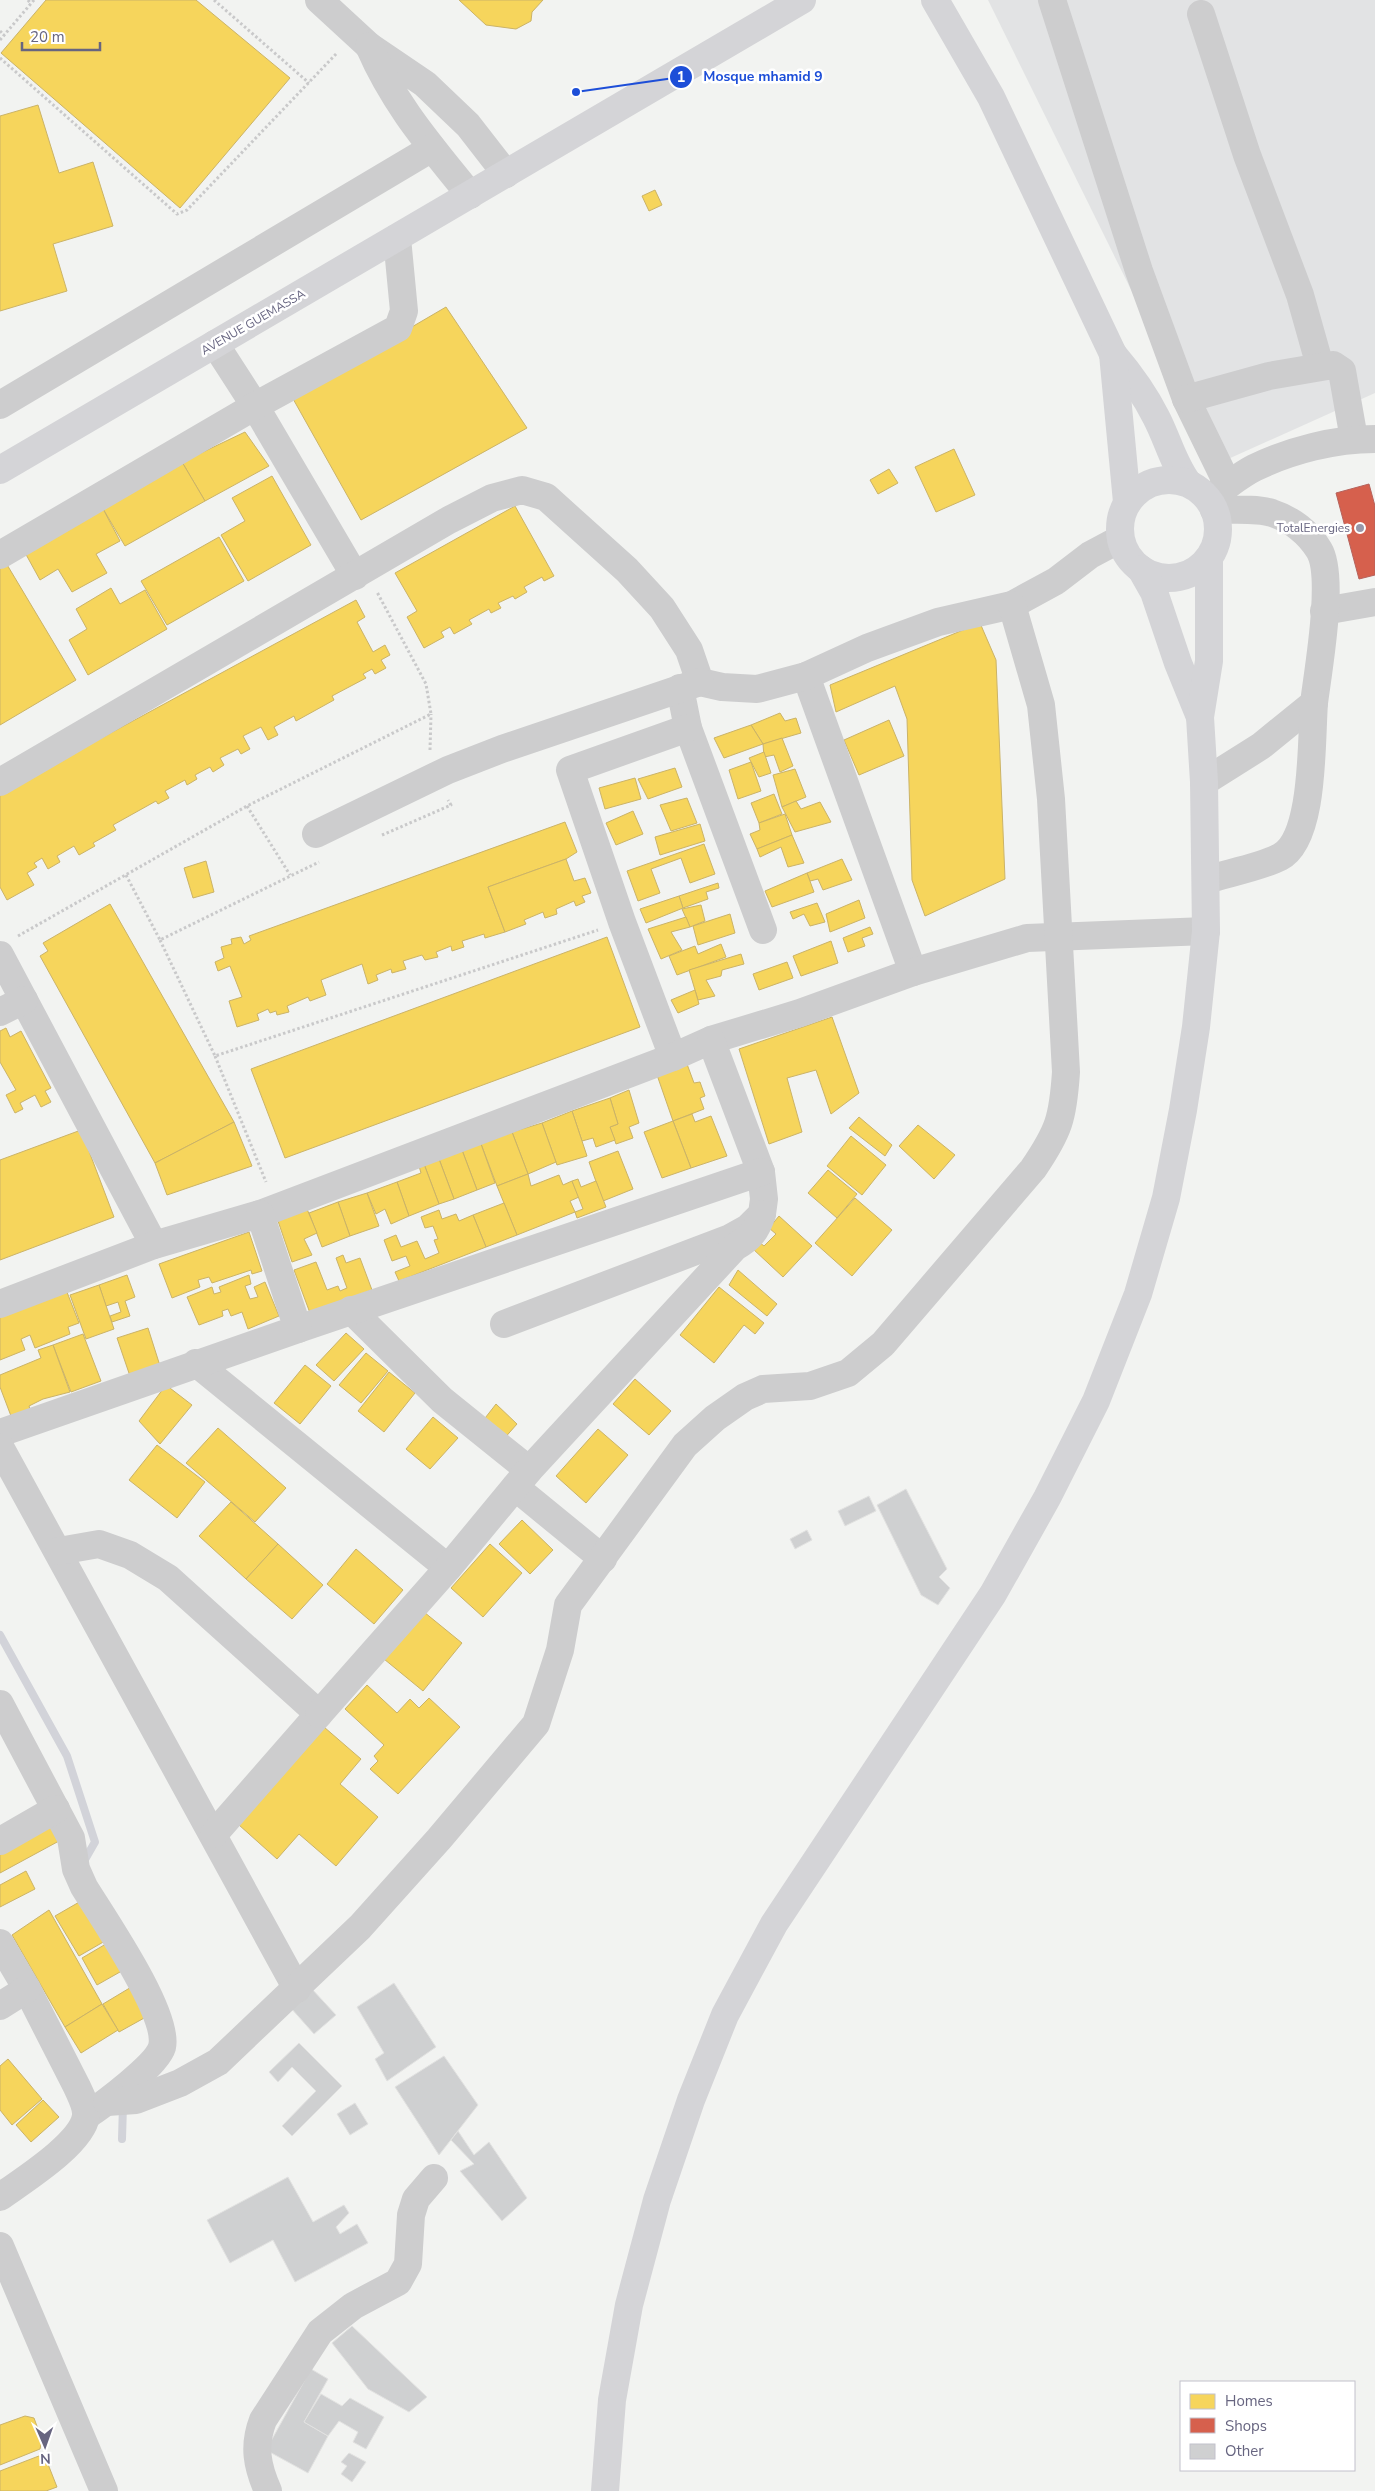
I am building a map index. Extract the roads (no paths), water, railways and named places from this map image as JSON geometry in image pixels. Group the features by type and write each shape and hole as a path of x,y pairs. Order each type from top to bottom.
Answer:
{"main road":[{"name":"AVENUE GUEMASSA","path":"0,470 802,0"},
{"path":"605,2491 612,2400 629,2305 657,2200 691,2100 725,2015 774,1924 993,1594 1047,1498 1096,1401 1138,1294 1166,1198 1183,1110 1196,1027 1206,931 1204,782 1200,717 1209,661 1209,558 1218,535 1210,494 1178,468 1157,419 1139,384 1113,354 991,97 935,0"},
{"path":"1113,354 1127,502"},
{"path":"1200,717 1178,663 1154,592 1141,569 1128,556 1120,539 1120,520 1127,502 1140,489 1157,481 1170,480 1210,494"},
{"path":"1141,569 1158,577 1177,577 1195,570 1209,558"}],"street":[{"path":"319,0 362,40 426,84 468,125 506,174"},
{"path":"1052,0 1139,271 1186,399 1210,494"},
{"path":"1201,14 1247,156 1300,295 1320,366"},
{"path":"362,40 383,80 398,103 470,195"},
{"path":"0,405 432,148"},
{"path":"0,555 255,406 398,328 404,311 397,238"},
{"path":"215,344 360,573"},
{"path":"1186,399 1269,376 1333,365 1342,371 1364,439 1299,451 1254,468 1210,494"},
{"path":"0,782 449,520 492,498 522,490 546,497 627,570 662,608 689,650 688,728 764,930"},
{"path":"1206,880 1282,856 1298,837 1306,814 1326,578 1320,551 1297,525 1271,512 1210,494"},
{"path":"316,834 448,770 690,685 756,689 806,676 868,648 938,622 1012,605 1056,581 1097,551 1120,539"},
{"path":"1324,611 1375,602"},
{"path":"0,1943 27,1989 84,2103 96,2109 136,2100 180,2083 218,2062 297,1989 367,1920 536,1724 560,1650 568,1605 685,1445 715,1418 744,1396 763,1389 810,1386 848,1374 883,1344 1033,1170 1054,1139 1063,1109 1066,1072 1051,799 1041,705 1012,605"},
{"path":"806,676 913,972"},
{"path":"1204,782 1261,746 1314,703"},
{"path":"673,1057 622,922 570,770 688,728"},
{"path":"0,1304 154,1245 268,1211 673,1057 711,1040 800,1014 913,972 1027,938 1059,935 1206,931"},
{"path":"8,946 24,1000 154,1245"},
{"path":"0,1012 24,1000"},
{"path":"214,1834 448,1568 522,1479 735,1247 748,1240 756,1231 762,1214 764,1199 761,1172 711,1040"},
{"path":"0,1432 196,1363 761,1172"},
{"path":"268,1211 298,1329"},
{"path":"504,1324 730,1238 748,1228 762,1214"},
{"path":"352,1310 603,1559"},
{"path":"196,1363 448,1568"},
{"path":"0,1447 59,1551 297,1989"},
{"path":"59,1551 99,1544 130,1555 168,1578 319,1714"},
{"path":"0,1704 71,1838 76,1870 152,2002 164,2033 162,2048 156,2059 96,2109 69,2144 0,2197"},
{"path":"0,1841 56,1809"},
{"path":"0,2006 27,1989"},
{"path":"268,2491 260,2472 256,2453 258,2434 263,2420 320,2332 353,2306 398,2282 408,2264 411,2215 416,2199 434,2178"},
{"path":"0,2246 11,2298 104,2491"}],"waterway":[{"path":"0,1635 67,1756 95,1842 83,1863"},
{"path":"122,2139 123,2105"}],"place":[{"name":"Mosque mhamid 9","path":"576,92"},
{"name":"TotalEnergies","path":"1360,528"}]}
